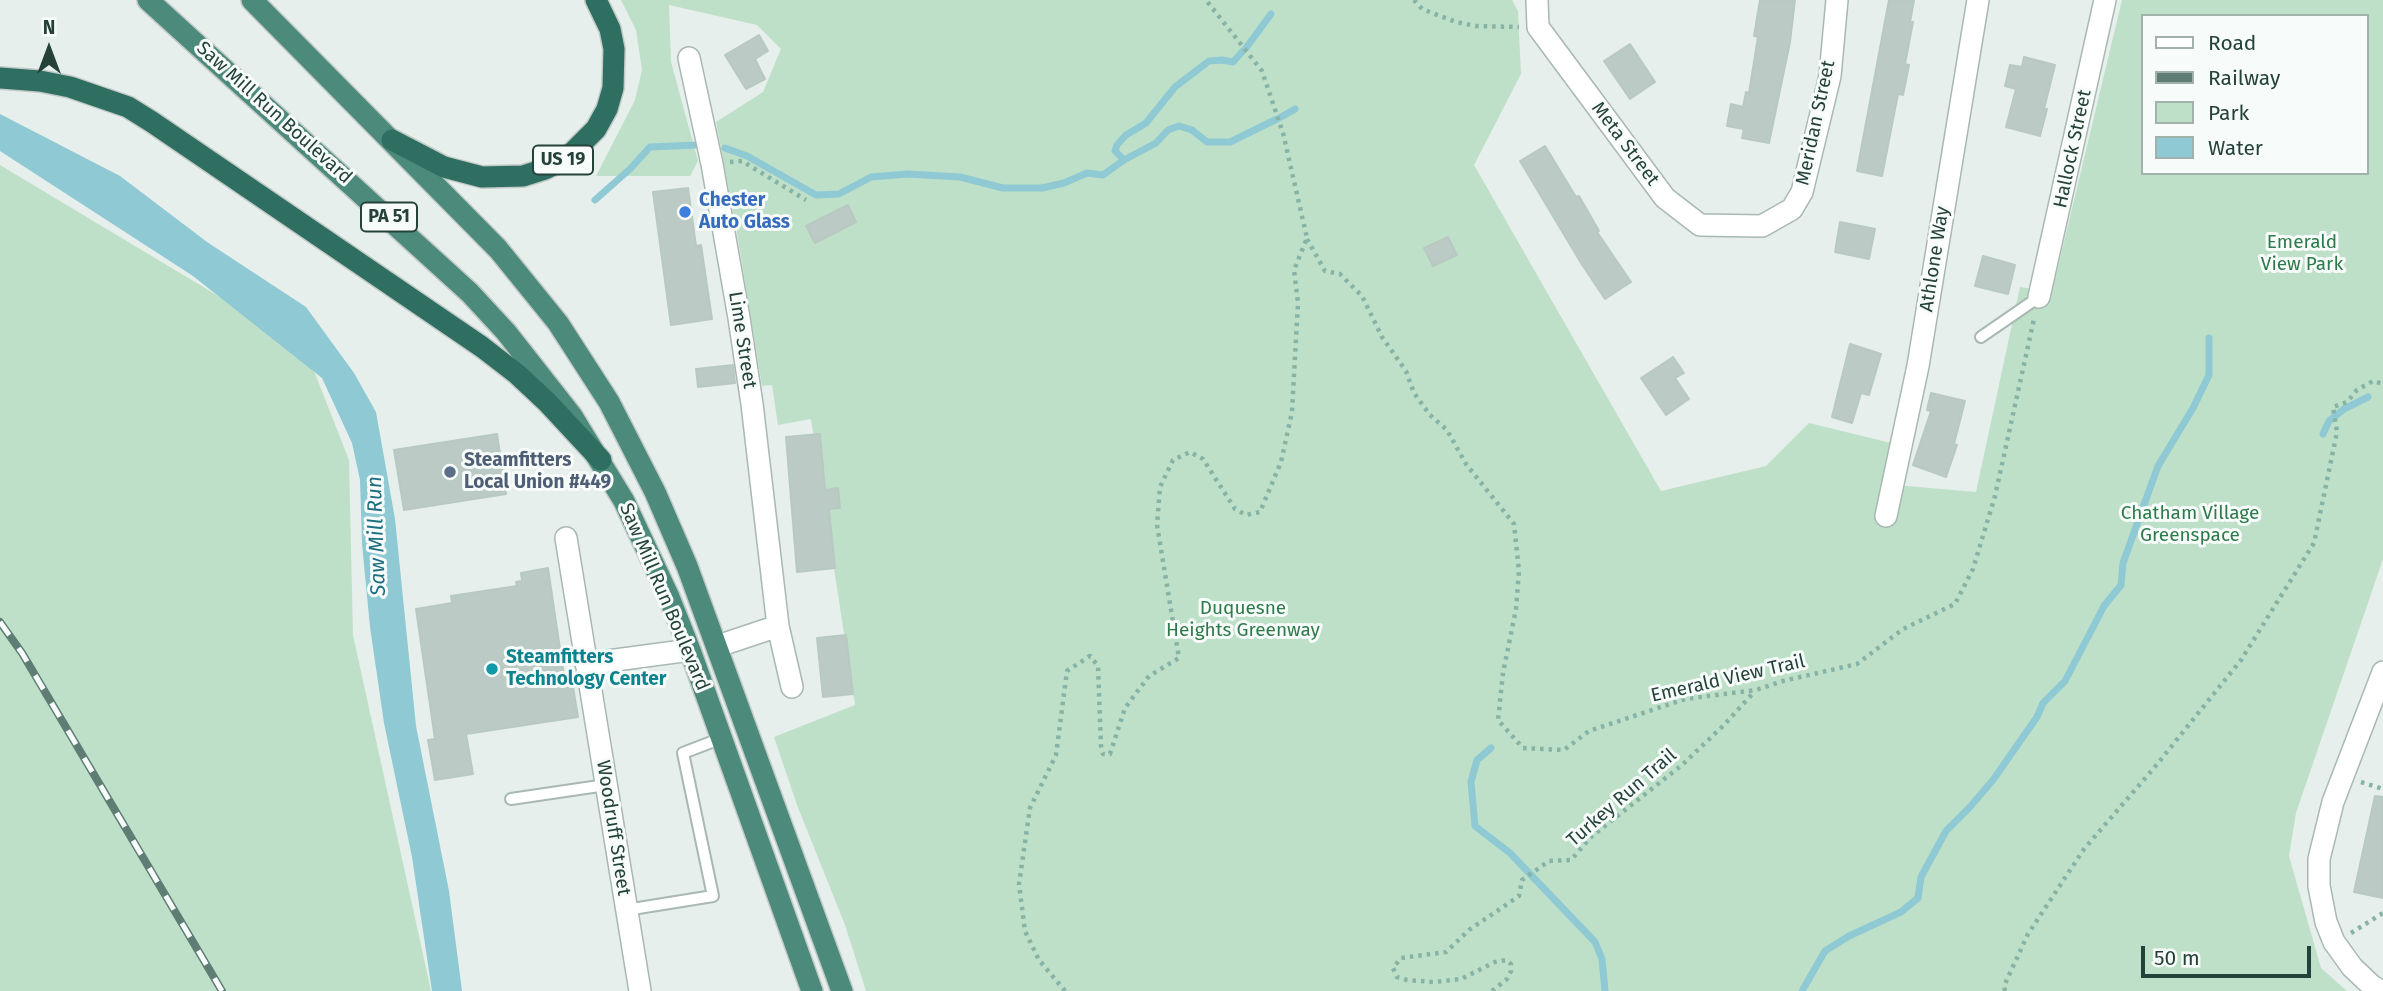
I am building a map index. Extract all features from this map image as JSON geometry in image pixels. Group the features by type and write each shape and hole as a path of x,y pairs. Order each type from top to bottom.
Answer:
{"highway":[{"name":"Saw Mill Run Boulevard","path":"148,0 470,293 540,373 601,460 646,545 691,650 811,991"},
{"name":"Saw Mill Run Boulevard","path":"252,0 498,248 529,285 583,360 609,402 654,492 718,646 842,991"},
{"name":"US 19","path":"392,140 444,167 482,177 523,176 566,159 596,129 607,109 613,88 614,49 610,29 596,0"},
{"path":"0,78 40,81 70,87 128,107 152,122 517,374 601,460"}],"street":[{"path":"1537,0 1538,27"},
{"name":"Meridan Street","path":"1762,226 1792,209 1802,192 1830,76 1837,0"},
{"name":"Athlone Way","path":"1886,516 1918,366 1978,0"},
{"name":"Hallock Street","path":"2039,298 2105,0"},
{"name":"Meta Street","path":"1538,27 1665,198 1700,225 1762,226"},
{"name":"Lime Street","path":"689,58 712,164 752,404 778,626 792,687"},
{"name":"Woodruff Street","path":"566,538 639,991"},
{"path":"718,646 778,626"},
{"path":"586,664 691,650"},
{"path":"2381,991 2352,967 2334,942 2326,922 2319,886 2319,859 2333,802 2383,672"}],"lane":[{"path":"1980,337 2039,298"},
{"path":"626,910 713,896 683,753 722,738"},
{"path":"511,799 606,785"}],"path":[{"name":"Emerald View Trail","path":"1206,0 1262,71 1283,133 1307,238 1325,271 1340,274 1362,296 1382,337 1406,371 1414,393 1430,415 1447,430 1466,464 1514,524 1519,571 1516,609 1503,673 1498,720 1523,748 1564,750 1588,731 1685,699 1756,690 1857,664 1903,629 1955,604 1973,569 1995,496 2039,298"},
{"path":"1414,0 1422,9 1456,22 1476,26 1538,27"},
{"path":"712,164 742,161 806,200"},
{"path":"1065,991 1039,960 1026,931 1018,884 1030,808 1056,755 1067,671 1090,656 1098,666 1101,746 1103,754 1110,754 1125,708 1149,676 1179,658 1157,525 1160,487 1173,460 1190,452 1203,459 1235,509 1246,515 1260,512 1281,461 1292,412 1297,303 1294,270 1307,238"},
{"path":"2005,991 2004,986 2028,934 2084,849 2241,660 2314,543 2337,432 2333,407 2347,402 2357,390 2373,381 2383,384"},
{"name":"Turkey Run Trail","path":"1492,991 1507,979 1511,971 1511,964 1506,960 1495,962 1461,979 1434,982 1397,977 1393,968 1401,958 1446,952 1469,930 1519,896 1522,880 1549,861 1571,860 1591,837 1682,765 1756,690"},
{"path":"2334,942 2383,913"}],"green space":[{"name":"Duquesne Heights Greenway","path":"621,0 1512,0 1518,11 1521,74 1474,165 1661,491 1766,466 1809,423 1891,443 1883,484 1976,492 2020,287 2052,292 2122,0 2383,0 2383,559 2296,813 2289,856 2321,968 2347,991 866,991 845,925 797,805 774,737 855,705 811,419 778,425 772,385 762,386 716,122 763,92 781,49 757,25 669,5 671,62 698,161 690,176 596,176 635,100 642,70 636,30"},
{"path":"0,165 305,348 349,460 353,635 431,991 0,991"}],"water":[{"name":"Saw Mill Run","path":"0,114 120,176 207,242 306,307 354,373 376,412 395,519 416,726 449,891 462,991 432,991 412,857 384,723 370,627 362,544 360,480 352,443 322,378 193,276 0,151"}],"building":[{"path":"1760,0 1795,0 1790,42 1769,143 1742,138 1744,129 1727,126 1731,104 1743,107 1746,92 1749,93 1758,37 1754,36"},
{"path":"1889,0 1914,0 1905,64 1909,65 1903,95 1898,94 1882,176 1857,171"},
{"path":"759,35 768,51 755,59 765,79 746,89 725,55"},
{"path":"1630,44 1655,82 1630,99 1604,61"},
{"path":"2024,57 2055,65 2040,136 2006,127 2016,89 2005,86 2010,65 2022,67"},
{"path":"1545,146 1631,282 1605,299 1520,161"},
{"path":"688,188 696,246 701,245 712,319 671,325 653,192"},
{"path":"848,205 856,222 815,243 806,226"},
{"path":"1840,222 1875,229 1869,259 1835,252"},
{"path":"1448,237 1457,255 1433,266 1424,248"},
{"path":"1983,256 2015,265 2008,294 1975,286"},
{"path":"1850,344 1881,354 1869,395 1861,393 1852,423 1832,417"},
{"path":"1673,357 1684,373 1675,378 1689,399 1666,415 1641,378"},
{"path":"733,365 735,383 698,387 696,369"},
{"path":"1931,393 1965,401 1954,444 1957,445 1946,477 1913,465 1931,411 1927,410"},
{"name":"Steamfitters Local Union #449","path":"497,434 506,494 404,510 394,450"},
{"path":"820,434 825,490 838,488 840,508 829,509 835,568 797,572 786,437"},
{"name":"Steamfitters Technology Center","path":"548,568 564,676 571,675 578,717 466,734 473,774 435,780 428,740 435,739 416,609 452,603 451,596 517,586 516,582 522,581 521,573"},
{"path":"846,635 853,694 823,697 817,638"},
{"path":"2375,796 2383,797 2383,898 2354,892"}],"waterway":[{"path":"1246,48 1271,14"},
{"path":"1124,160 1115,151 1117,145 1126,135 1146,123 1175,87 1209,61 1233,62 1243,51"},
{"path":"1281,117 1295,109"},
{"path":"725,148 747,156 816,195 839,194 871,177 908,174 960,177 1003,188 1042,188 1064,183 1087,173 1103,175 1156,143 1168,130 1179,126 1192,130 1207,142 1230,142 1277,119"},
{"path":"595,200 650,147 698,145"},
{"path":"1802,991 1825,951 1849,936 1901,912 1918,898 1921,877 1946,831 1993,780 2037,717 2043,703 2065,681 2104,606 2121,585 2123,563 2158,466 2193,408 2209,375 2209,338"},
{"path":"2323,434 2329,421 2344,409 2368,397"},
{"path":"1491,748 1477,760 1471,782 1475,826 1510,853 1595,942 1602,959 1605,991"}],"railway":[{"path":"0,622 22,653 222,991"}],"place":[{"name":"Chester Auto Glass","path":"685,212"},
{"name":"Steamfitters Local Union #449","path":"450,472"},
{"name":"Steamfitters Technology Center","path":"492,669"}],"park label":[{"name":"Emerald View Park","path":"2302,254"},
{"name":"Chatham Village Greenspace","path":"2190,525"}]}
